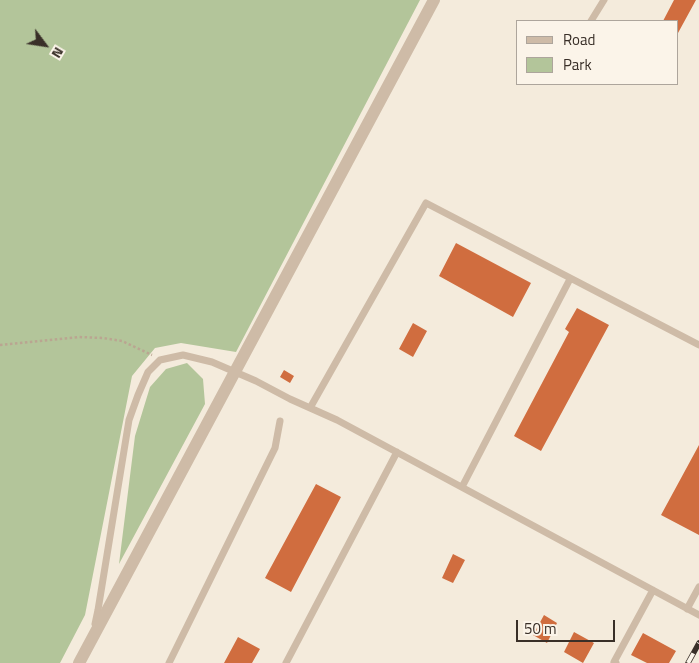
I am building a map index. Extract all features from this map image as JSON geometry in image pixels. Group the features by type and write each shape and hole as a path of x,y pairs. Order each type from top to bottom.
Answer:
{"street":[{"path":"79,663 434,0"}],"lane":[{"path":"593,20 604,0"},
{"path":"310,408 426,202 699,345"},
{"path":"462,487 570,279"},
{"path":"89,643 98,610 129,420 148,372 160,360 183,354 212,362 337,420 699,615"},
{"path":"169,663 275,448 280,421"},
{"path":"286,663 397,452"},
{"path":"687,609 699,587"},
{"path":"616,663 614,662 653,590"}],"path":[{"path":"0,345 79,337 103,338 122,341 160,360"}],"green space":[{"path":"0,0 420,0 236,352 181,343 155,348 132,376 85,615 60,663 0,663"},
{"path":"187,363 203,379 205,404 119,564 135,436 150,387 166,369"}],"building":[{"path":"674,0 696,0 679,31 679,20 664,20"},
{"path":"456,243 531,283 513,317 439,276"},
{"path":"577,308 609,325 541,451 514,436 569,332 565,329"},
{"path":"413,323 427,331 413,357 399,349"},
{"path":"284,370 294,376 290,383 280,377"},
{"path":"699,445 699,535 661,515"},
{"path":"316,484 341,497 291,592 265,578"},
{"path":"453,554 465,560 453,583 442,578"},
{"path":"544,615 557,623 547,643 533,635"},
{"path":"574,632 594,643 583,663 564,652"},
{"path":"643,633 676,651 669,663 647,663 631,655"},
{"path":"238,637 260,649 252,663 224,663"}],"railway":[{"path":"688,663 699,643"}]}
